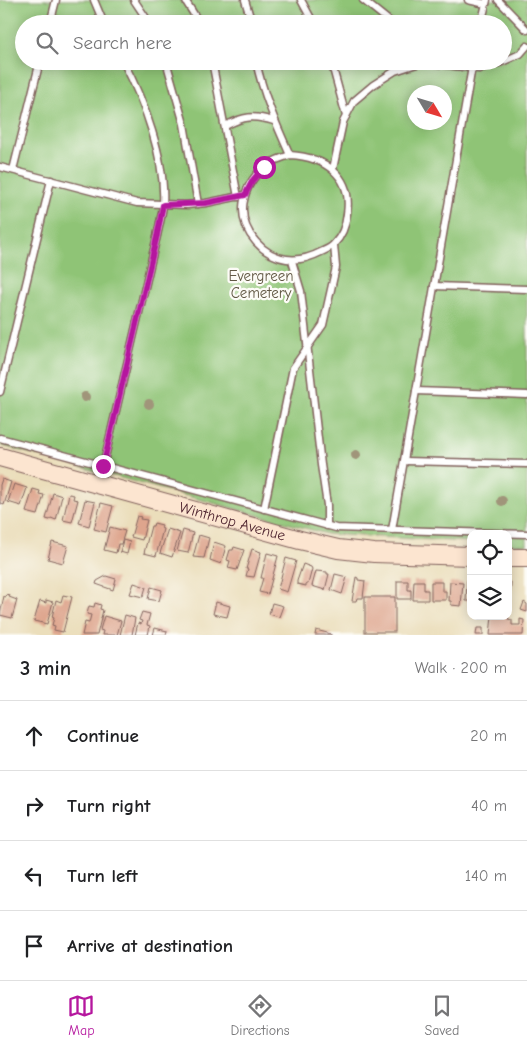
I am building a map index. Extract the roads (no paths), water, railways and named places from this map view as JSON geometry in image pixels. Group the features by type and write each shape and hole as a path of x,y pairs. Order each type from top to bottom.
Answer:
{"main road":[{"name":"Winthrop Avenue","path":"0,457 338,549 374,553 467,556"},
{"path":"512,558 527,558"}],"lane":[{"path":"52,15 56,0"},
{"path":"94,0 100,15"},
{"path":"134,0 144,15"},
{"path":"185,0 194,15"},
{"path":"245,0 249,15"},
{"path":"302,0 310,15"},
{"path":"363,0 382,15"},
{"path":"468,0 486,2 483,15"},
{"path":"498,0 527,30"},
{"path":"512,58 520,54 527,46"},
{"path":"13,170 38,70"},
{"path":"103,466 163,205 161,173 150,125 128,70"},
{"path":"169,70 184,124 198,204"},
{"path":"0,167 137,203 163,205 198,204 242,196 264,167 290,155 316,160 333,169 345,184 349,202 346,226 334,245 313,256 292,260 271,254 256,242 245,223 242,196 214,70"},
{"path":"258,70 260,85 290,155"},
{"path":"333,70 346,116"},
{"path":"333,169 343,122 354,101 373,85 399,70"},
{"path":"392,530 471,70"},
{"path":"225,126 244,117 258,116 274,121"},
{"path":"0,392 51,180"},
{"path":"264,509 293,368 323,325 336,267 334,245"},
{"path":"292,260 301,291 320,456 328,505 327,526"},
{"path":"434,286 527,289"},
{"path":"416,391 527,395"},
{"path":"0,438 336,528 527,534"},
{"path":"405,461 527,464"}],"park label":[{"name":"Evergreen Cemetery","path":"261,284"}]}
